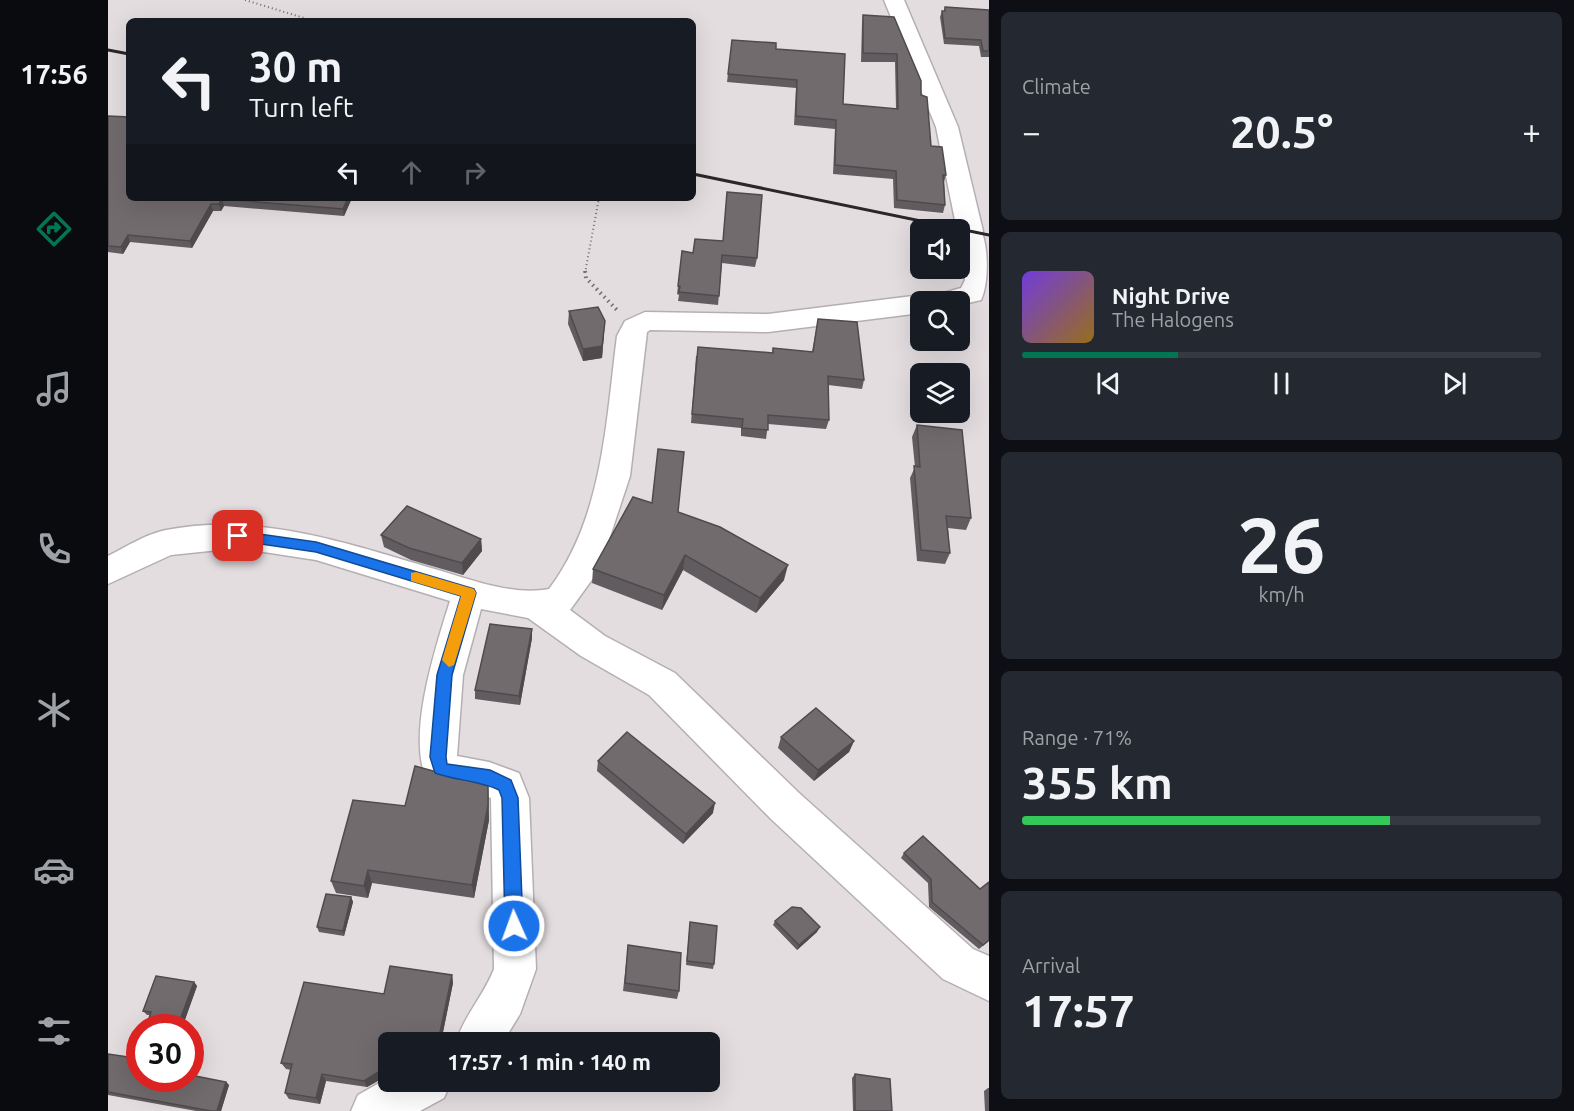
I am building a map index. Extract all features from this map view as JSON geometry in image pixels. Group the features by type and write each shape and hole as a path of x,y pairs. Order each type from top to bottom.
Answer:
{"street":[{"path":"894,0 947,127 970,231 978,280 970,294"},
{"path":"108,571 166,543 238,536 316,547 469,593 536,605 560,600 582,570 614,476 631,336 635,327 645,321 768,323 910,305"},
{"path":"469,593 445,675 438,757 440,768 453,773 490,778 505,785 510,798 515,969 505,999 484,1032"},
{"path":"536,605 593,646 662,684 784,806 958,964 989,979"},
{"path":"374,1111 409,1092"}],"path":[{"path":"245,0 304,18"},
{"path":"597,201 585,268 586,278 635,327"}],"building":[{"path":"945,7 989,10 989,51 983,51 981,40 945,38 942,11 945,11"},
{"path":"863,15 894,17 921,81 921,95 927,97 931,146 942,147 946,175 943,175 945,205 897,200 896,171 835,165 836,120 796,116 797,80 728,74 732,40 776,43 776,49 845,54 843,104 898,109 897,54 863,53"},
{"path":"108,116 126,117 126,201 221,201 219,204 211,204 190,241 128,235 121,247 108,246"},
{"path":"727,192 762,195 757,258 722,255 719,296 679,292 682,251 693,253 695,239 723,241"},
{"path":"246,201 347,201 343,209"},
{"path":"598,307 605,321 602,346 583,349 569,311"},
{"path":"818,319 857,322 864,380 828,376 829,420 768,415 768,430 742,428 743,419 692,414 698,347 773,353 773,348 813,352"},
{"path":"917,425 962,430 971,518 946,516 950,553 921,550 914,466 920,467"},
{"path":"658,449 684,452 678,512 720,527 788,565 760,598 685,555 664,595 593,569 633,497 652,503"},
{"path":"407,506 481,539 462,563 409,548 381,535"},
{"path":"490,624 532,629 519,696 475,690"},
{"path":"816,708 854,741 818,770 781,737"},
{"path":"627,732 715,803 686,834 598,761"},
{"path":"415,766 488,786 488,806 472,885 368,870 364,886 331,881 353,800 405,806"},
{"path":"923,836 980,889 989,882 989,940 983,945 932,902 931,879 904,853"},
{"path":"326,894 351,897 343,931 317,927"},
{"path":"792,907 801,908 820,927 799,945 775,921"},
{"path":"690,922 717,926 714,964 687,961"},
{"path":"628,945 681,953 679,991 625,983"},
{"path":"390,966 452,975 440,1032 378,1032 378,1072 364,1081 322,1074 316,1098 285,1093 292,1064 281,1063 304,982 384,994"},
{"path":"156,976 194,982 182,1014 150,1014 151,1012 143,1011"},
{"path":"108,1054 126,1057 126,1092 204,1092 204,1078 226,1082 217,1111 108,1092"},
{"path":"855,1074 890,1079 892,1111 855,1111"}],"railway":[{"path":"108,50 126,53"},
{"path":"696,175 989,235"}],"slow traffic":[{"path":"416,577 469,593 449,660"}],"route":[{"path":"238,536 316,547 469,593 445,675 438,757 440,768 453,773 490,778 505,785 510,798 514,926"}]}
